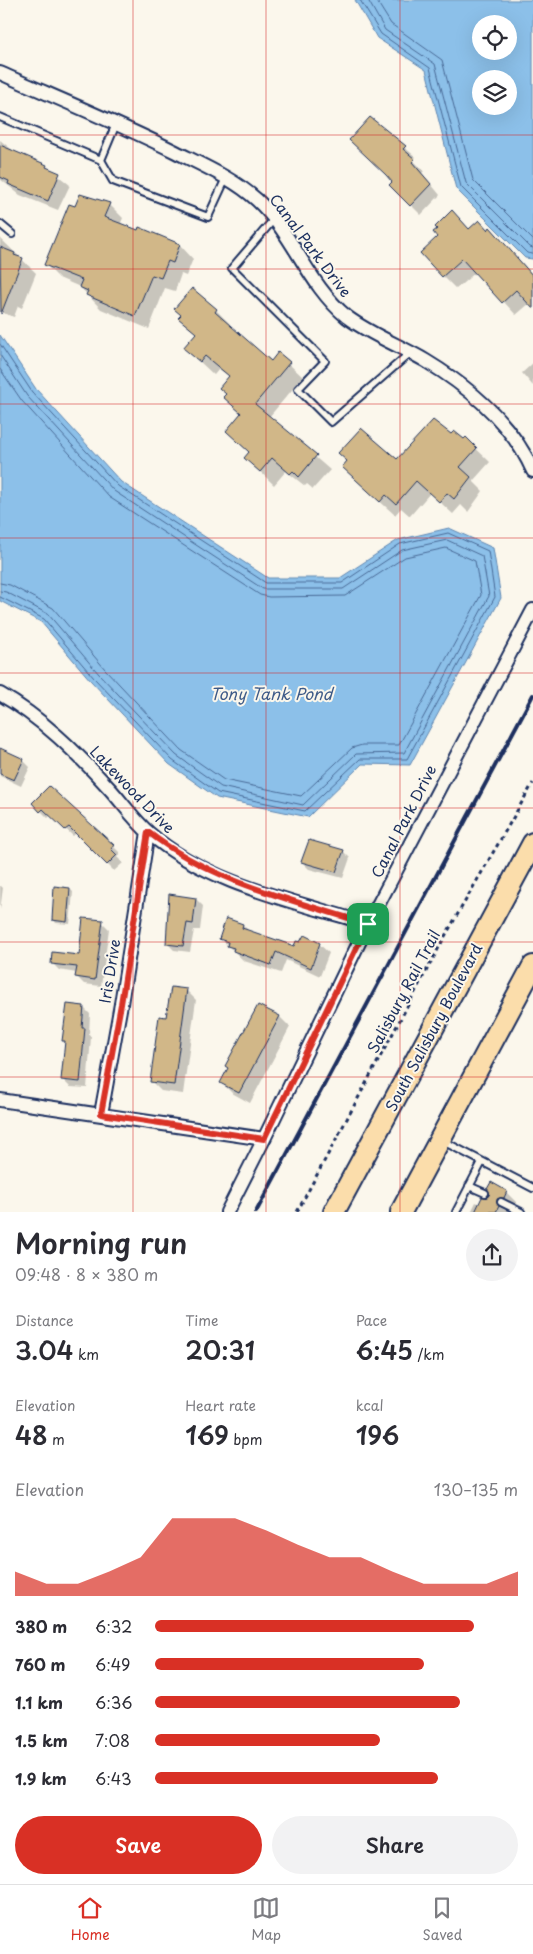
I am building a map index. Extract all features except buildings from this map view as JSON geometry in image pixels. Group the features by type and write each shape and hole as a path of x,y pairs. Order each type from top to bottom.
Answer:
{"main road":[{"name":"South Salisbury Boulevard","path":"334,1212 533,843"},
{"path":"401,1212 533,966"}],"street":[{"name":"Canal Park Drive","path":"0,73 116,124 226,178 257,200 282,229 304,267 327,297 347,317 425,360 466,390 511,432 533,471"},
{"name":"Canal Park Drive","path":"227,1212 368,924 533,610"},
{"name":"Lakewood Drive","path":"0,694 56,736 93,770 148,832 190,861 241,884 368,924"},
{"name":"Iris Drive","path":"101,1114 121,1004 148,832"},
{"path":"0,1100 264,1139"}],"lane":[{"path":"0,116 101,160 113,181 208,217 226,178"},
{"path":"101,160 116,124"},
{"path":"274,219 232,268 325,361 298,389 331,422 410,353"},
{"path":"0,224 12,234"},
{"path":"440,1140 533,1188"},
{"path":"456,1212 482,1162"},
{"path":"469,1186 484,1193"},
{"path":"501,1202 522,1212"}],"path":[{"name":"Salisbury Rail Trail","path":"297,1212 444,938 533,782"}],"water":[{"path":"355,0 533,0 533,259 525,258 456,189 426,70 377,38"},
{"name":"Tony Tank Pond","path":"0,335 36,389 121,482 268,578 340,578 398,540 449,528 493,548 501,598 410,765 362,764 308,817 217,798 169,764 91,681 41,622 0,601"}],"railway":[{"path":"256,1212 533,695"}],"route":[{"path":"148,832 190,861 241,884 368,924 264,1139 101,1114 121,1004 148,832"}]}
